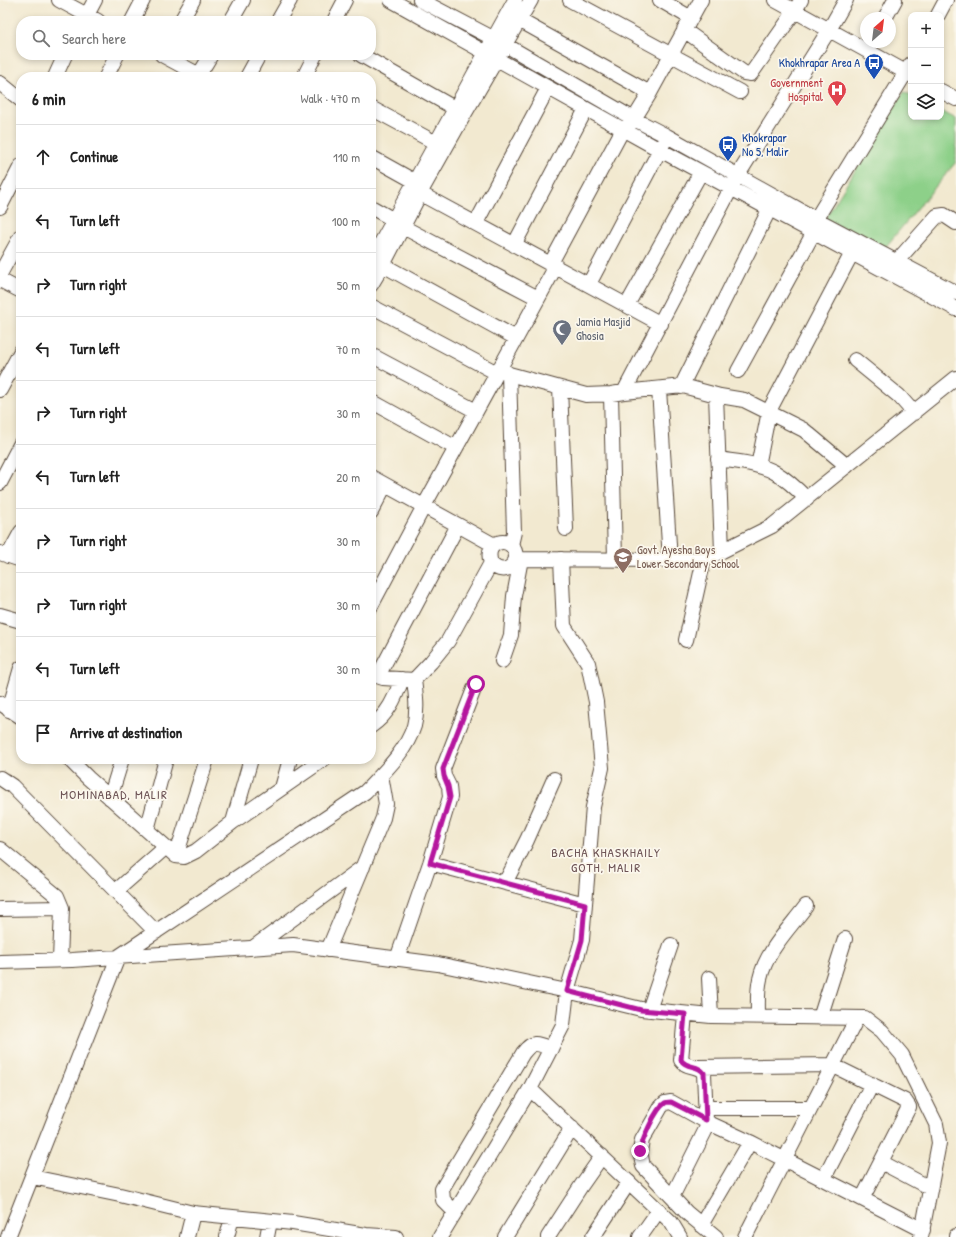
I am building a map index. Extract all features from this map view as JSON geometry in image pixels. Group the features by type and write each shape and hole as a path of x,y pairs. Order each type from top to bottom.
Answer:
{"street":[{"path":"59,0 84,16"},
{"path":"88,16 95,0"},
{"path":"135,16 143,0"},
{"path":"184,16 193,0"},
{"path":"233,16 243,0"},
{"path":"281,16 290,0"},
{"path":"337,16 345,0"},
{"path":"391,0 701,172 735,182"},
{"path":"420,0 499,42 634,119 667,136 735,182 815,226 897,261 956,293"},
{"path":"376,257 399,223 420,187 460,111 499,42 515,0"},
{"path":"499,42 519,20 531,0"},
{"path":"570,0 740,92"},
{"path":"660,0 691,18"},
{"path":"376,597 476,411 502,372 516,338 624,129 634,119 650,93 700,0"},
{"path":"775,0 798,5 829,30 860,42"},
{"path":"615,560 618,393 661,324 735,182 846,0"},
{"path":"888,12 895,0"},
{"path":"940,12 946,0"},
{"path":"684,30 744,73 751,74 798,5"},
{"path":"519,20 650,93"},
{"path":"873,48 908,69"},
{"path":"57,72 63,60"},
{"path":"108,72 114,60"},
{"path":"171,60 194,72"},
{"path":"203,72 209,60"},
{"path":"250,72 256,60"},
{"path":"309,72 313,60"},
{"path":"370,60 460,111"},
{"path":"738,371 815,226 908,72"},
{"path":"0,82 16,96"},
{"path":"476,223 548,88"},
{"path":"944,93 956,99"},
{"path":"514,245 586,109"},
{"path":"376,111 436,143"},
{"path":"420,187 436,143 460,111"},
{"path":"589,284 667,136"},
{"path":"376,160 514,245 661,324"},
{"path":"627,306 701,172"},
{"path":"0,207 16,176"},
{"path":"681,387 773,203"},
{"path":"376,210 538,298"},
{"path":"897,261 936,216 944,214 956,223"},
{"path":"815,226 852,253 956,309"},
{"path":"0,274 16,245"},
{"path":"758,466 769,411 852,253"},
{"path":"376,261 516,338"},
{"path":"0,280 16,288"},
{"path":"376,309 502,372 586,395 681,387 744,400 769,411 804,430 847,466"},
{"path":"376,358 476,411"},
{"path":"855,360 898,396 914,413"},
{"path":"0,390 16,361"},
{"path":"502,372 514,532 511,546"},
{"path":"502,661 511,634 518,559 514,549 511,546 502,542 494,545 489,552 491,563 494,567 503,570 511,567 518,559 704,559 772,526 956,378"},
{"path":"560,388 566,529"},
{"path":"659,389 670,560"},
{"path":"716,395 722,551"},
{"path":"376,404 456,448"},
{"path":"0,483 16,453"},
{"path":"718,459 758,466 775,472 791,483 807,499"},
{"path":"376,480 494,545"},
{"path":"376,502 385,484"},
{"path":"376,673 458,525"},
{"path":"10,556 16,543"},
{"path":"440,1237 530,1089 563,1025 567,991 582,940 593,807 602,768 596,702 588,663 564,626 561,559"},
{"path":"686,640 704,559"},
{"path":"376,720 390,708 408,679 431,662 448,641 491,563"},
{"path":"0,615 16,620"},
{"path":"376,675 383,678 408,679"},
{"path":"8,1237 118,957 365,792 392,763 407,740 414,725 417,700 408,679"},
{"path":"16,680 5,706 16,714"},
{"path":"398,959 450,797 443,769 476,684"},
{"path":"78,764 110,798 171,852 184,857 196,851 233,822 317,764"},
{"path":"110,798 120,764"},
{"path":"147,830 165,764"},
{"path":"116,891 171,852 205,764"},
{"path":"233,822 250,764"},
{"path":"282,788 289,764"},
{"path":"328,950 364,866 386,809 381,775"},
{"path":"505,883 527,840 554,779"},
{"path":"1,781 12,786 156,932"},
{"path":"0,849 57,896 62,908 60,960"},
{"path":"430,863 585,904"},
{"path":"254,948 364,866"},
{"path":"758,1016 757,999 759,980 765,964 773,948 806,906"},
{"path":"0,908 62,908"},
{"path":"820,1018 844,939"},
{"path":"0,962 118,957 293,945 438,964 649,1010 711,1016 865,1018 882,1031 902,1055 936,1124 939,1142 922,1233 862,1199 750,1142 707,1117 671,1102 665,1103 657,1112 642,1140 640,1151 643,1166 687,1213 716,1237"},
{"path":"649,1010 671,945"},
{"path":"709,978 711,1016"},
{"path":"685,1014 681,1060 683,1064 688,1066 832,1065 905,1101 908,1106 862,1199"},
{"path":"745,1237 857,1018"},
{"path":"455,1212 443,1200 442,1189 529,1045 537,1044 551,1049"},
{"path":"672,1197 707,1117 704,1073 698,1067"},
{"path":"821,1178 825,1176 872,1084"},
{"path":"530,1089 659,1210 671,1222 680,1237"},
{"path":"707,1117 811,1108"},
{"path":"505,1237 572,1128"},
{"path":"702,1225 750,1142"},
{"path":"548,1237 602,1156"},
{"path":"881,1162 930,1188"},
{"path":"32,1177 120,1195 193,1213 270,1221 311,1232 396,1237"},
{"path":"593,1237 629,1182"},
{"path":"640,1237 659,1210"},
{"path":"187,1237 193,1213"},
{"path":"227,1237 232,1217"},
{"path":"267,1237 270,1221"}],"green space":[{"path":"904,92 908,94 908,120 944,120 944,113 956,119 956,162 883,250 825,219"}],"place":[{"name":"Khokhrapar Area A","path":"874,80"},
{"name":"Government Hospital","path":"837,107"},
{"name":"Khokrapar No 5, Malir","path":"728,162"},
{"name":"Jamia Masjid Ghosia","path":"562,346"},
{"name":"Govt. Ayesha Boys Lower Secondary School","path":"623,574"}],"district":[{"name":"MOMINABAD, MALIR","path":"114,794"},
{"name":"BACHA KHASKHAILY GOTH, MALIR","path":"606,860"}],"route":[{"path":"476,684 443,769 450,797 430,863 585,904 582,940 567,991 641,1010 685,1014 681,1060 683,1064 698,1067 704,1073 706,1120 671,1102 665,1103 660,1107 642,1140 640,1151"}]}
